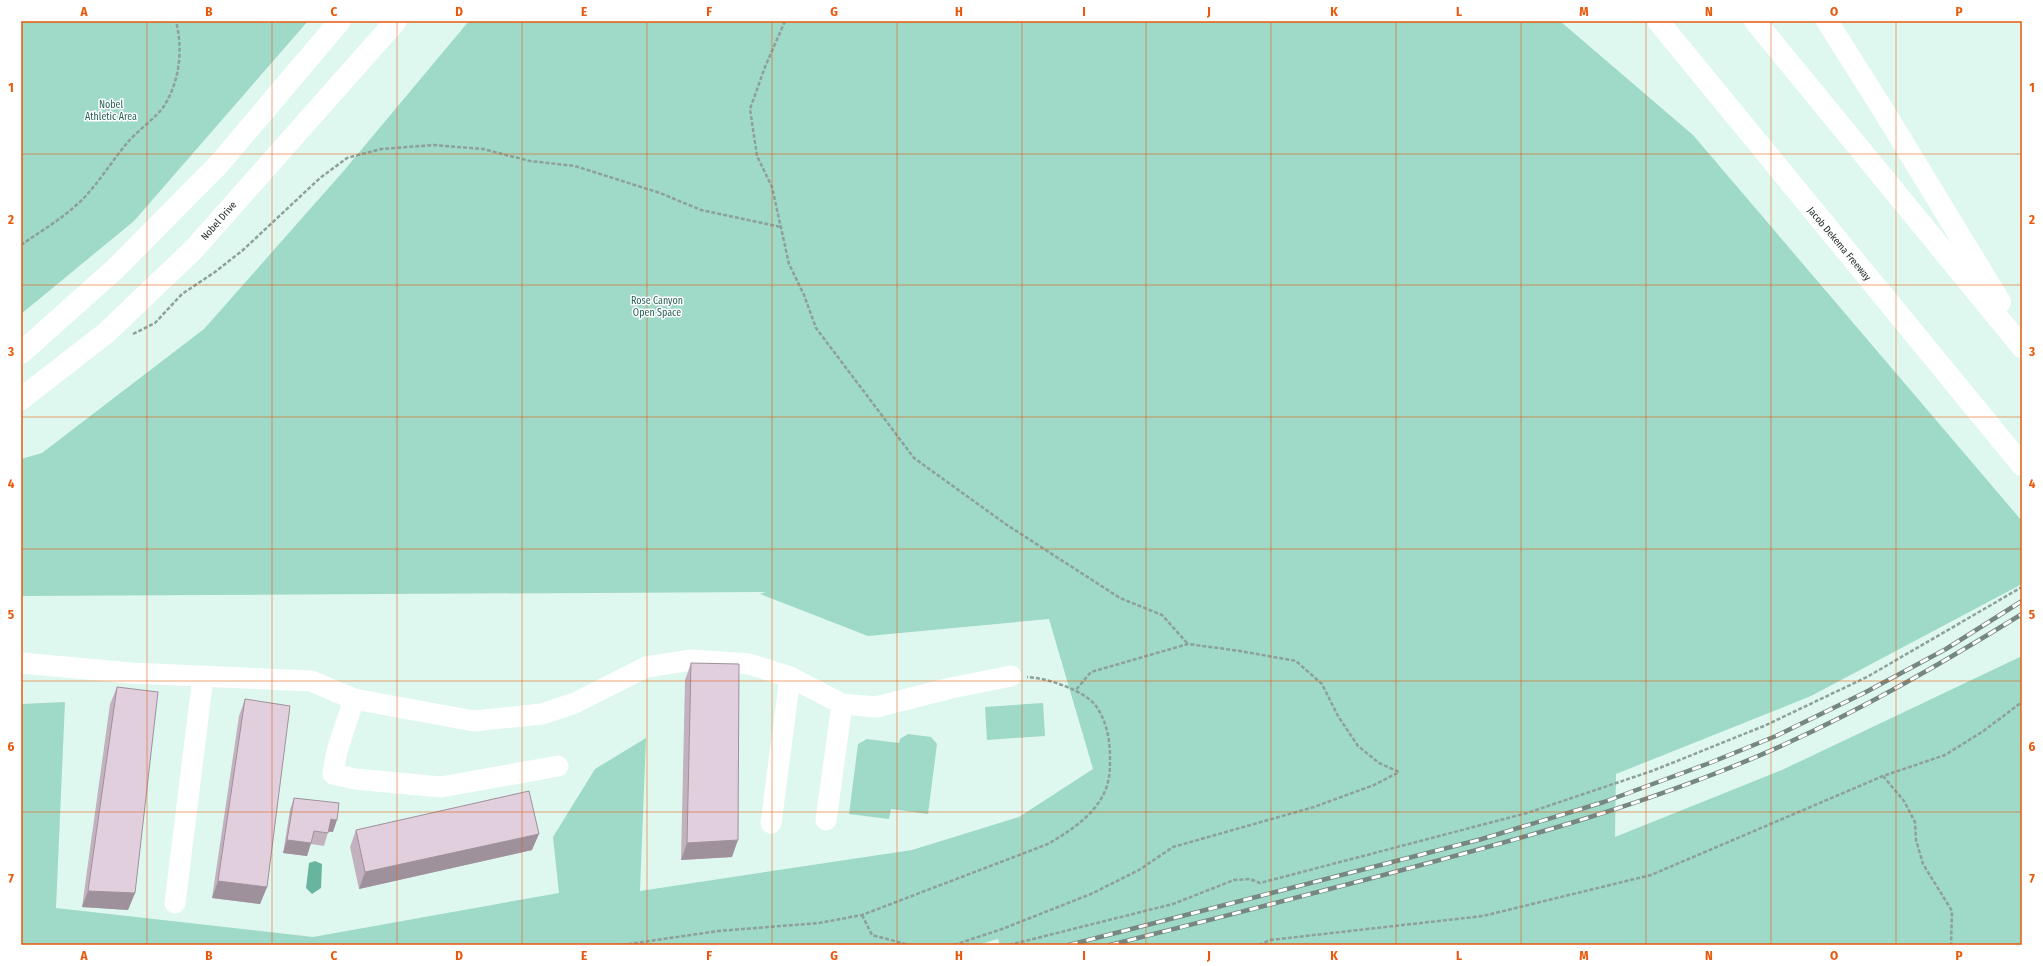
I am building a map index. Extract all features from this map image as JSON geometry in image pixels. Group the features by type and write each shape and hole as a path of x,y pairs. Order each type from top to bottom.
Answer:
{"main road":[{"path":"21,352 115,268 220,164 340,21"},
{"name":"Nobel Drive","path":"21,399 106,333 194,249 396,21"},
{"name":"Jacob Dekema Freeway","path":"1658,21 2020,462"},
{"path":"1755,21 2022,347"},
{"path":"1827,21 1885,112 2022,339"}],"lane":[{"path":"21,663 131,673 311,681 354,699 474,721 542,714 575,703 646,667 692,660 749,664 790,677 842,704 876,707 950,688 1011,676"},
{"path":"175,903 203,677"},
{"path":"770,823 790,677"},
{"path":"354,699 337,751 334,774 356,779 441,787 558,766"},
{"path":"826,820 842,704"}],"path":[{"path":"21,245 73,208 91,190 129,141 164,107 174,85 179,64 178,31 176,21"},
{"path":"785,21 765,67 750,109 757,156 772,187 789,264 804,295 816,328 914,458 1007,525 1120,598 1162,615 1188,644"},
{"path":"106,333 116,337 135,333 155,323 182,294 243,250 320,178 347,158 381,149 434,145 483,149 530,161 575,166 660,193 701,210 781,227"},
{"path":"1009,945 1173,904 1234,880 1250,879 1260,883 1527,813 1652,771 1764,726 1867,677 2022,588"},
{"path":"954,945 1002,929 1091,894 1138,870 1174,847 1314,807 1374,785 1399,772 1379,763 1358,746 1338,716 1322,684 1296,661 1188,644 1091,672 1075,691"},
{"path":"622,945 718,931 819,924 862,914 1048,844 1070,831 1092,812 1105,792 1110,776 1110,742 1107,727 1095,705 1075,691 1047,680 1011,676"},
{"path":"1259,945 1270,940 1483,916 1651,875 1883,776 1946,755 1982,732 2022,702"},
{"path":"1883,776 1904,802 1915,822 1916,840 1923,864 1952,911 1951,945"},
{"path":"862,914 872,935 909,945"}],"green space":[{"name":"Nobel Athletic Area","path":"21,21 308,21 134,221 21,314"},
{"name":"Rose Canyon Open Space","path":"469,21 1560,21 1693,135 2022,521 2022,584 1811,696 1616,774 1615,837 1782,770 2022,656 2022,945 1000,945 998,939 977,945 21,945 21,704 65,702 56,908 313,937 559,893 553,837 595,769 646,738 640,891 912,850 1019,817 1093,769 1049,619 868,636 760,594 766,592 21,596 21,459 42,453 204,329 341,174"},
{"path":"1043,703 1045,736 987,740 985,707"},
{"path":"908,734 931,737 937,744 928,814 891,809 889,819 849,814 858,744 867,739 899,743 900,739"}],"shaded area":[{"path":"315,861 322,864 321,888 312,894 306,888 309,863"}],"building":[{"path":"691,663 739,664 738,840 687,843"},
{"path":"117,687 158,692 135,893 88,891"},
{"path":"245,699 290,706 267,887 218,881"},
{"path":"529,791 539,834 365,872 356,830"},
{"path":"294,798 339,803 337,820 331,819 328,833 314,831 311,843 287,840"}],"railway":[{"path":"1069,945 1482,839 1604,802 1707,764 1776,736 1864,693 1946,649 2022,601"},
{"path":"1110,945 1479,850 1582,820 1683,786 1781,746 1843,716 1934,667 2022,614"}]}
